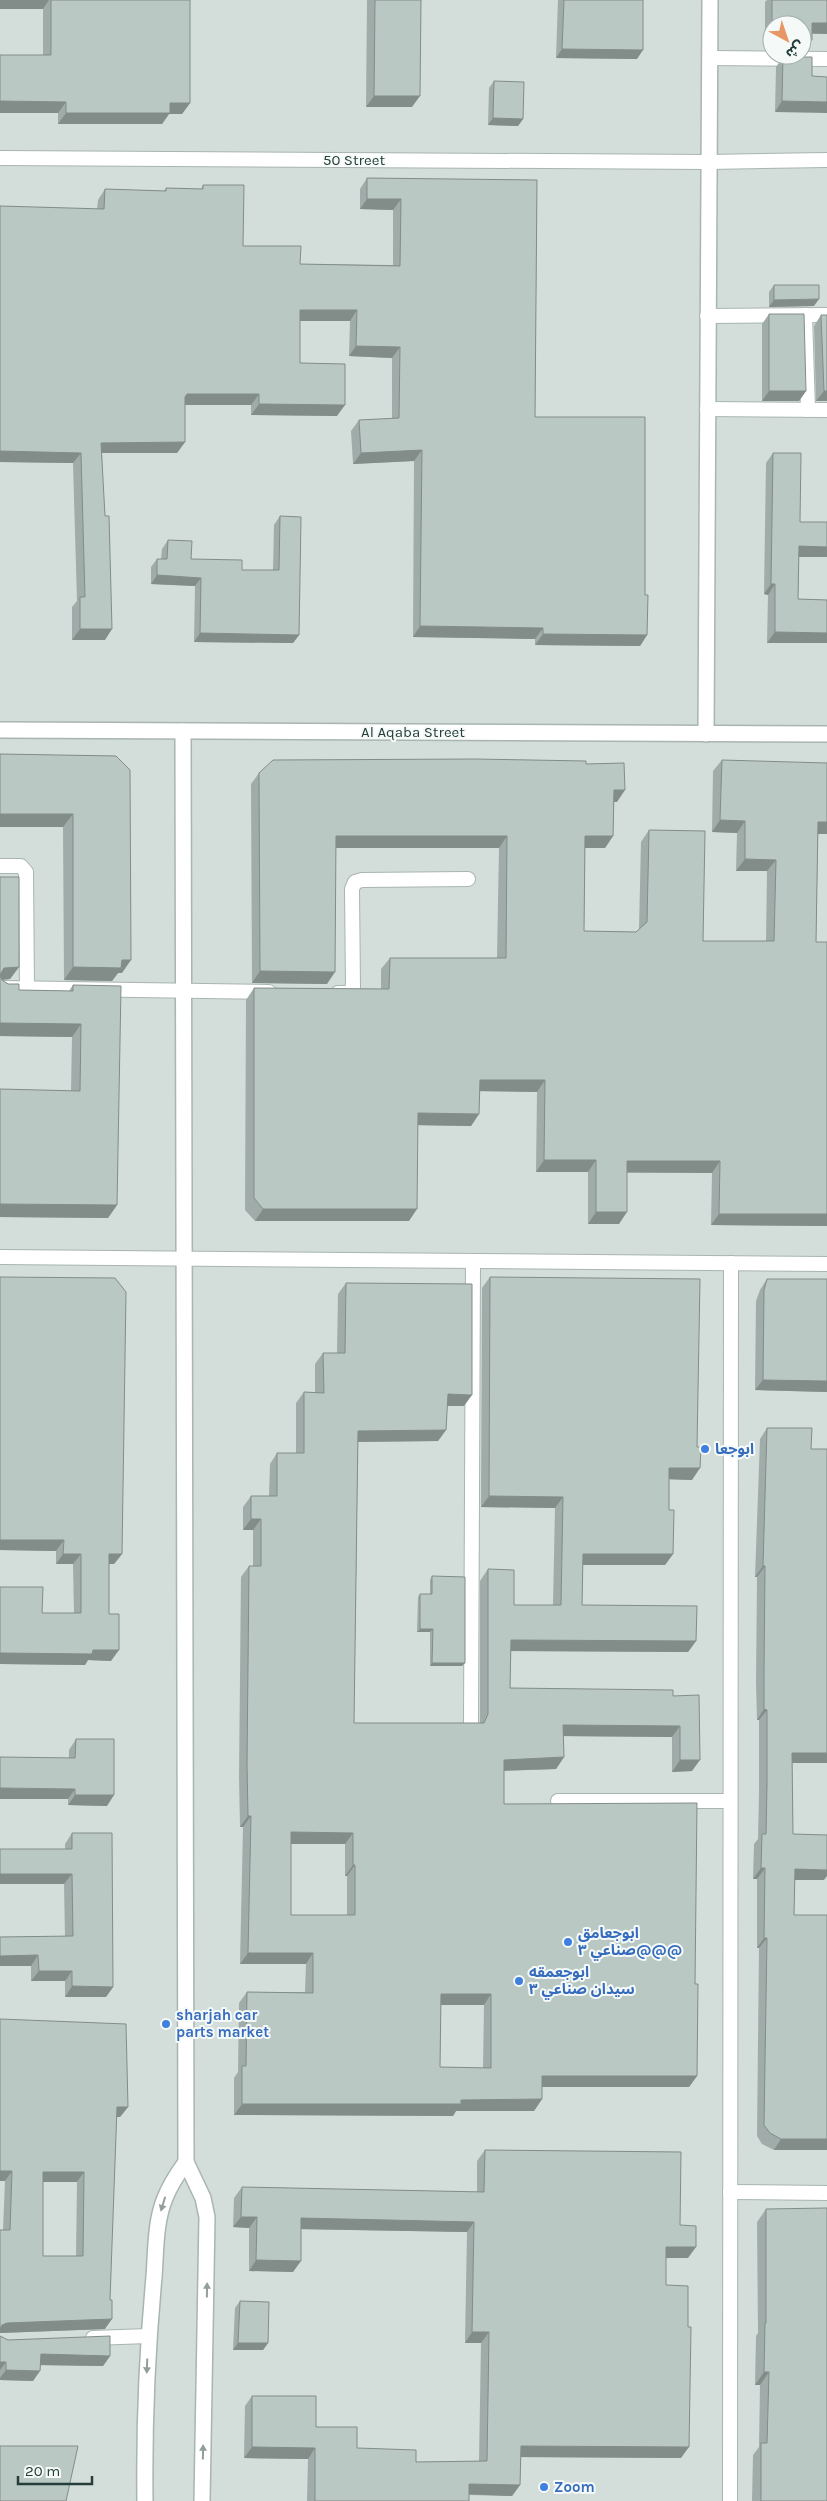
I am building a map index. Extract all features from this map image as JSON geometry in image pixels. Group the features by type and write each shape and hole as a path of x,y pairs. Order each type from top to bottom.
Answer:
{"street":[{"path":"706,734 710,0"},
{"name":"Al Aqaba Street","path":"0,730 827,734"},
{"path":"184,731 186,2162 196,2179 207,2218 202,2501"},
{"path":"145,2501 144,2432 148,2336 159,2219 164,2199 174,2179 186,2162"}],"lane":[{"path":"710,58 827,59"},
{"name":"50 Street","path":"0,158 708,162 827,160"},
{"path":"805,315 808,410"},
{"path":"707,316 827,315"},
{"path":"707,409 827,410"},
{"path":"0,866 20,866 26,872 27,989"},
{"path":"327,993 346,994 352,990 352,889 354,882 362,880 468,879"},
{"path":"0,988 280,993"},
{"path":"0,1257 827,1264"},
{"path":"471,1725 473,1261"},
{"path":"730,2501 731,1263"},
{"path":"558,1801 730,1801"},
{"path":"730,2192 827,2193"},
{"path":"79,2339 148,2336"}],"shaded area":[{"path":"0,0 827,0 827,2501 0,2501"}],"building":[{"path":"51,0 190,0 190,103 170,103 170,113 66,113 66,102 0,101 0,55 51,55"},
{"path":"375,0 421,0 420,96 374,96"},
{"path":"564,0 643,0 643,50 562,49"},
{"path":"772,0 827,0 827,23 812,23 812,15 772,15"},
{"path":"783,65 812,65 812,76 827,77 827,102 782,101"},
{"path":"494,81 524,82 523,119 493,118"},
{"path":"367,178 537,180 535,417 645,417 645,595 648,595 647,635 543,634 543,628 420,626 422,450 361,453 359,420 399,418 400,347 356,346 357,310 300,310 300,363 345,364 345,405 259,404 259,394 187,394 185,397 185,442 101,443 105,516 109,516 112,629 80,629 80,597 85,597 81,453 0,451 0,206 104,209 105,189 166,191 166,188 203,189 203,185 244,185 243,246 301,246 300,264 400,266 401,199 367,199"},
{"path":"774,285 819,285 819,299 774,300"},
{"path":"769,314 804,314 806,391 769,391"},
{"path":"821,315 827,315 827,391 824,391"},
{"path":"773,453 801,453 800,522 827,522 827,547 799,546 798,599 827,600 827,633 775,632 775,584 771,584"},
{"path":"280,516 301,517 299,635 200,633 201,578 157,575 157,559 167,559 168,540 192,541 191,559 242,560 242,570 279,570"},
{"path":"0,754 116,756 130,770 131,960 122,960 121,968 73,967 73,814 0,814"},
{"path":"475,759 586,761 586,764 624,763 625,790 614,790 613,836 585,836 584,931 636,932 647,922 649,830 705,831 703,941 774,941 776,860 745,859 745,821 720,820 722,760 827,763 827,822 818,822 816,942 827,942 827,1214 719,1214 720,1161 627,1161 627,1212 596,1212 596,1160 544,1160 545,1080 480,1080 479,1114 418,1113 417,1209 263,1209 254,1198 254,988 389,989 390,958 506,958 507,836 336,836 335,972 260,971 259,773 273,760"},
{"path":"0,877 19,877 19,967 4,968 0,975"},
{"path":"0,975 2,980 8,984 19,984 19,990 73,991 73,985 121,986 117,1205 0,1204 0,1089 80,1091 81,1024 0,1023"},
{"path":"0,1277 115,1278 126,1292 122,1554 109,1554 109,1614 119,1614 119,1650 93,1650 92,1654 0,1653 0,1587 43,1587 42,1613 81,1613 81,1554 63,1554 64,1540 0,1540"},
{"path":"490,1277 700,1279 697,1447 701,1447 700,1468 669,1468 669,1510 674,1510 673,1554 583,1554 582,1605 697,1606 696,1641 511,1640 510,1688 673,1690 673,1696 699,1695 700,1760 680,1760 680,1726 563,1725 564,1757 504,1760 504,1804 697,1803 695,1984 698,1984 697,2076 542,2076 542,2099 461,2100 461,2104 242,2104 242,2066 246,2066 247,1992 313,1993 313,1953 248,1953 251,1816 248,1816 247,1764 249,1566 261,1566 261,1519 251,1519 251,1496 277,1496 277,1453 304,1453 304,1392 324,1393 323,1353 345,1353 346,1283 472,1284 472,1395 448,1394 446,1430 358,1431 354,1723 484,1723 488,1714 488,1569 514,1570 514,1605 561,1605 563,1497 489,1496","holes":["291,1832 353,1833 355,1915 291,1915","441,1994 491,1994 491,2068 440,2067"]},
{"path":"767,1279 827,1279 827,1381 763,1380 764,1290"},
{"path":"767,1428 812,1428 811,1449 827,1449 827,1753 792,1753 793,1834 827,1835 827,1870 795,1869 794,1915 827,1915 827,2139 781,2139 770,2133 764,2125 767,1938 764,1938 765,1868 761,1868 762,1834 766,1834 767,1784 767,1710 764,1709 765,1566 763,1566"},
{"path":"432,1576 465,1577 465,1663 432,1663 433,1629 420,1629 420,1594 432,1594"},
{"path":"76,1739 114,1739 114,1795 75,1795 75,1789 0,1788 0,1757 75,1758"},
{"path":"72,1833 112,1833 113,1987 72,1986 72,1971 39,1971 38,1955 0,1956 0,1937 73,1936 72,1874 0,1874 0,1849 72,1849"},
{"path":"0,2019 126,2024 128,2107 117,2107 110,2300 112,2300 112,2319 7,2323 2,2325 0,2329 0,2230 10,2230 12,2171 0,2171","holes":["43,2172 84,2172 83,2256 43,2256"]},
{"path":"485,2150 681,2152 680,2225 696,2226 696,2247 666,2247 666,2285 688,2286 688,2327 691,2327 689,2447 521,2446 520,2485 469,2484 469,2501 315,2501 315,2448 252,2447 252,2396 316,2396 316,2427 357,2427 357,2448 416,2450 416,2462 487,2461 489,2332 472,2332 474,2222 301,2218 301,2261 256,2260 257,2217 241,2217 242,2187 484,2192"},
{"path":"827,2208 827,2501 761,2501 761,2443 767,2443 769,2372 764,2372 766,2209"},
{"path":"240,2301 269,2302 268,2343 238,2343"},
{"path":"0,2336 8,2340 110,2336 110,2356 41,2354 40,2371 6,2370 6,2362 0,2362"},
{"path":"0,2446 78,2446 66,2501 0,2501"}],"place":[{"name":"ابوجعا","path":"705,1449"},
{"name":"ابوجعامق صناعي ٣@@@","path":"568,1942"},
{"name":"ابوجعمقه سيدان صناعي ٣","path":"519,1981"},
{"name":"sharjah car parts market","path":"166,2024"},
{"name":"Zoom","path":"544,2487"}]}
